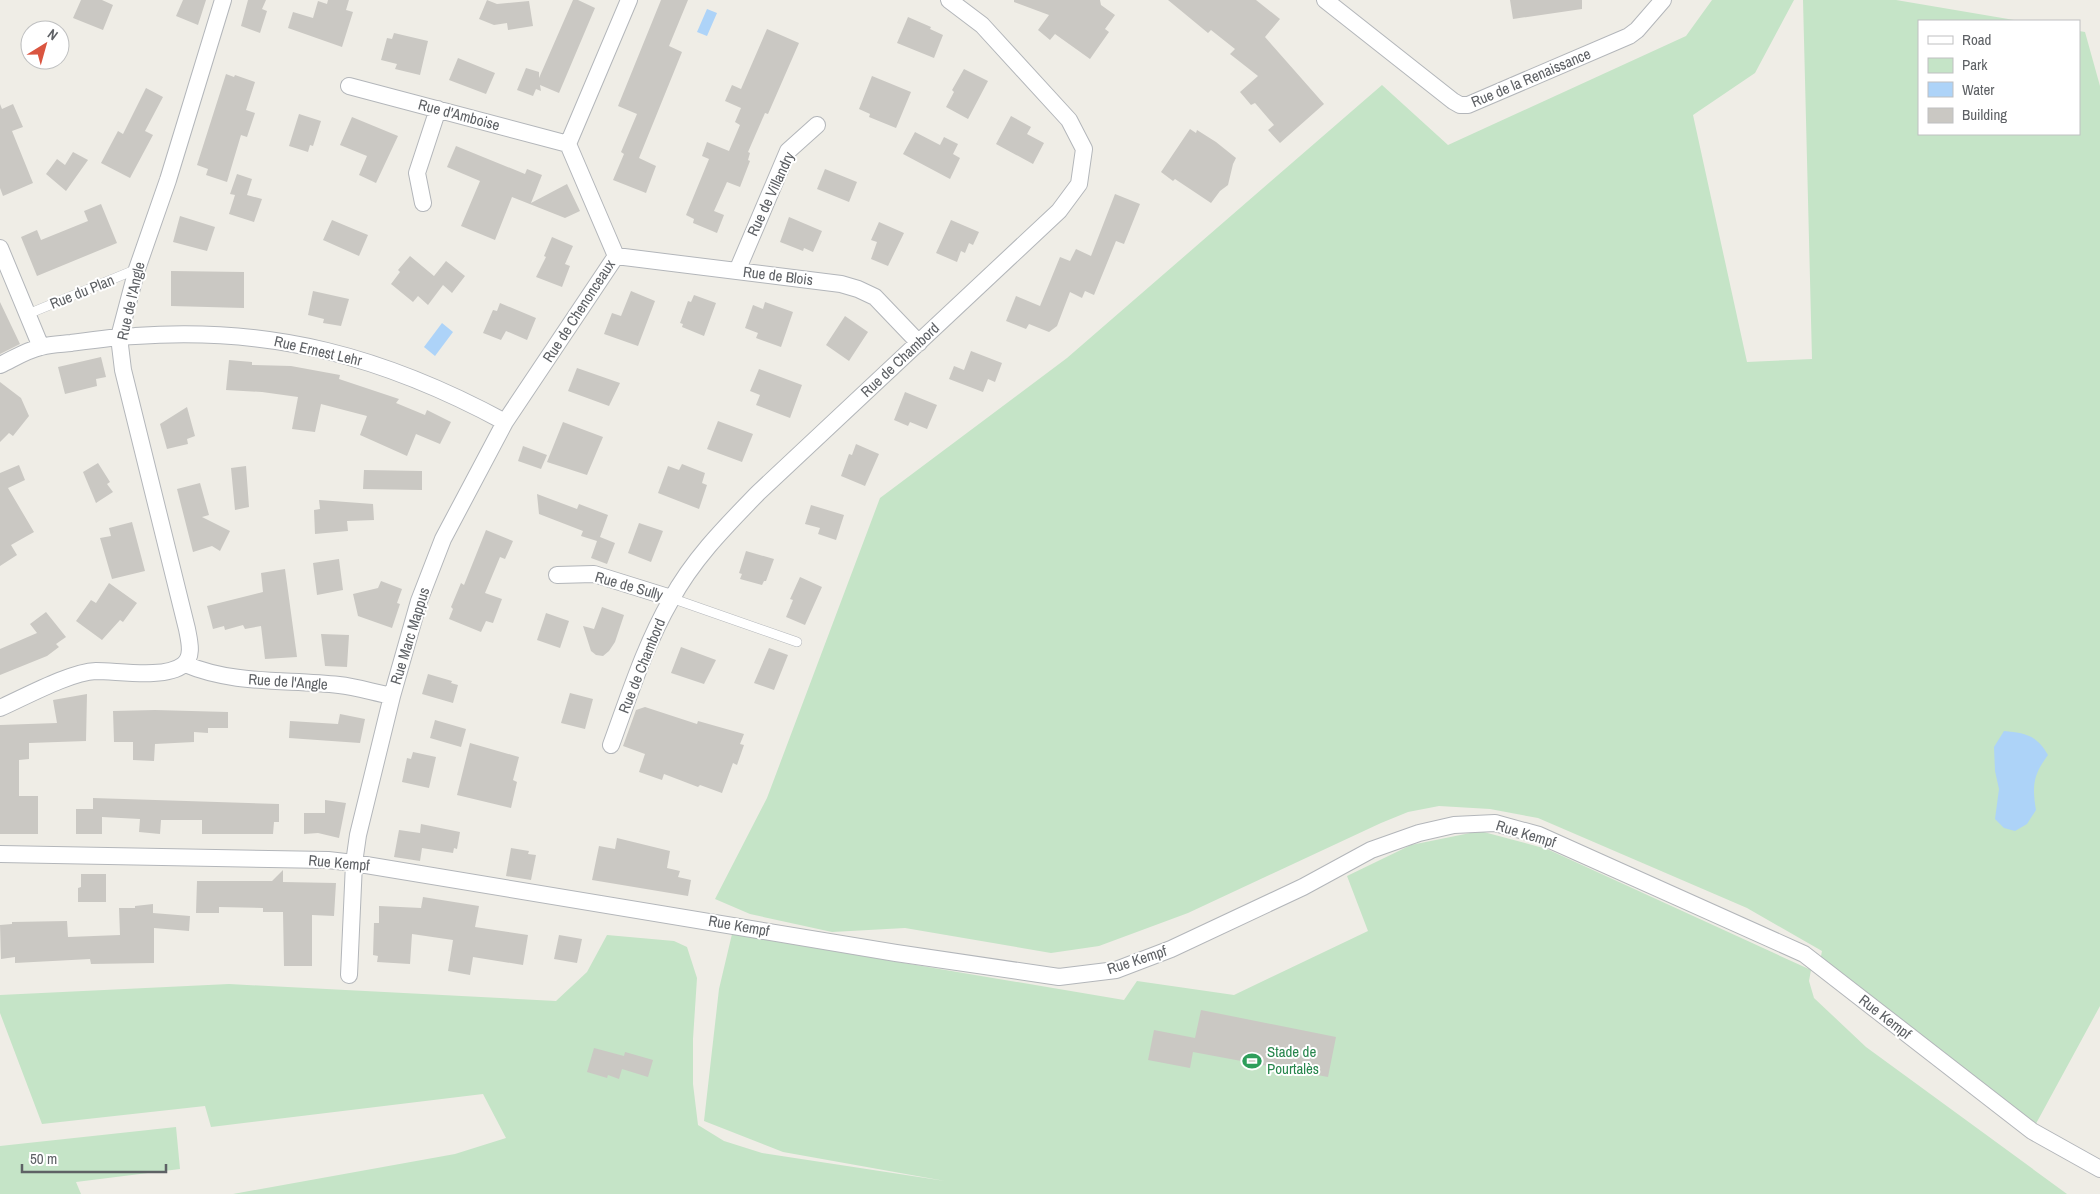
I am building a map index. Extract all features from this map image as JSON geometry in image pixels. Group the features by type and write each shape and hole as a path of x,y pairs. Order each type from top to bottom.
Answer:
{"street":[{"name":"Rue de l'Angle","path":"223,0 168,180 137,269 119,337 122,370 187,629 190,653 185,664 202,671 226,677 341,685 392,696"},
{"path":"568,144 629,0"},
{"name":"Rue de Chambord","path":"611,745 646,652 672,598 689,572 720,532 758,493 1059,211 1079,184 1084,149 1069,120 982,25 949,0"},
{"name":"Rue de la Renaissance","path":"1325,0 1460,105 1468,105 1629,36 1638,30 1663,0"},
{"name":"Rue d'Amboise","path":"349,86 568,144"},
{"path":"423,203 417,173 438,109"},
{"name":"Rue de Villandry","path":"737,271 788,151 817,125"},
{"name":"Rue de Chenonceaux","path":"505,422 616,256 568,144"},
{"path":"0,248 41,347"},
{"name":"Rue de Blois","path":"616,256 841,284 875,297 918,343"},
{"name":"Rue Ernest Lehr","path":"119,337 198,334 258,338 321,349 374,363 426,383 505,422"},
{"path":"0,365 41,347 119,337"},
{"name":"Rue Marc Mappus","path":"349,976 354,863 358,835 392,696 419,601 443,539 505,422"},
{"name":"Rue de Sully","path":"557,575 594,574 672,598"},
{"path":"0,708 74,676 94,672 172,670 185,664"},
{"name":"Rue Kempf","path":"0,854 328,860 354,863 896,954 1059,977 1116,970 1171,949 1303,887 1371,850 1419,833 1454,825 1495,823 1539,835 1804,954 2032,1131 2100,1168"}],"lane":[{"name":"Rue du Plan","path":"28,314 137,269"},
{"path":"672,598 797,642"}],"green space":[{"path":"1712,0 1794,0 1755,73 1693,115 1747,362 1812,359 1803,0 1896,0 2014,20 1918,20 1918,135 2080,135 2080,31 2085,32 2100,86 2100,1006 2032,1131 1819,966 1822,951 1747,908 1538,818 1490,809 1439,806 1408,812 1188,913 1099,946 1051,953 905,928 832,932 750,914 715,899 767,798 880,498 1067,358 1382,85 1448,145 1686,36"},
{"name":"Stade de Pourtalès","path":"1480,831 1547,849 1811,970 1809,981 1814,998 1866,1047 2067,1194 233,1194 455,1154 506,1138 483,1094 211,1127 205,1106 42,1124 0,1013 0,995 229,984 556,1001 587,972 607,935 674,941 687,947 697,978 693,1039 693,1084 698,1125 724,1141 762,1153 945,1181 783,1152 704,1121 719,989 732,934 1124,1000 1137,981 1234,995 1368,931 1347,876 1411,845"},
{"path":"176,1127 180,1169 76,1182 81,1194 0,1194 0,1146"}],"water":[{"path":"707,9 717,13 707,36 697,32"},
{"path":"442,323 453,332 435,356 424,347"},
{"path":"2004,731 2030,736 2044,748 2048,755 2039,769 2035,781 2036,810 2027,824 2015,831 2004,828 1995,819 1999,789 1995,771 1994,747"}],"building":[{"path":"81,0 102,0 113,5 103,30 73,18"},
{"path":"183,0 206,0 198,25 176,16"},
{"path":"248,0 266,0 262,9 267,11 260,33 241,26"},
{"path":"328,0 349,0 346,10 353,12 342,47 288,28 293,12 313,18 318,1 327,4"},
{"path":"487,0 497,4 529,1 533,26 508,30 507,23 494,25 479,19"},
{"path":"573,0 578,0 595,8 559,93 540,85 541,91 536,89 533,96 517,90 526,68 539,72 539,78"},
{"path":"661,0 688,0 669,46 682,52 639,158 656,166 646,193 613,180 624,154 621,152 637,114 618,106"},
{"path":"1014,0 1100,0 1101,5 1115,15 1105,29 1109,32 1090,59 1055,34 1050,40 1038,30 1049,15 1014,2"},
{"path":"1168,0 1256,0 1280,19 1265,37 1324,104 1280,143 1268,130 1274,125 1255,103 1251,105 1240,92 1258,76 1230,54 1235,49 1211,30 1208,33"},
{"path":"1510,0 1582,0 1582,9 1513,19"},
{"path":"908,17 931,27 930,29 943,35 934,58 897,43"},
{"path":"767,29 799,43 768,114 765,113 748,152 750,153 748,160 750,161 740,187 727,182 714,211 724,215 717,233 693,223 694,219 686,215 709,159 702,156 707,142 729,151 740,125 735,122 741,108 725,101 732,85 741,89"},
{"path":"394,33 428,41 420,75 395,69 397,64 381,60 387,38 392,39"},
{"path":"458,58 495,73 486,94 449,80"},
{"path":"964,69 988,81 968,119 946,107 954,92 952,90"},
{"path":"226,74 255,82 246,110 255,113 247,137 241,135 227,182 206,175 208,169 197,165"},
{"path":"872,76 911,92 896,128 869,117 870,114 859,109"},
{"path":"146,88 163,97 145,131 153,135 130,178 101,163 118,131 123,134"},
{"path":"0,104 2,109 13,104 23,127 12,131 33,183 3,196 0,188"},
{"path":"299,114 321,121 313,146 310,145 308,152 289,146"},
{"path":"1011,116 1031,127 1027,134 1044,143 1033,164 996,144"},
{"path":"352,117 398,136 376,183 359,175 367,156 340,145"},
{"path":"1190,129 1196,133 1197,130 1236,158 1228,185 1220,191 1211,203 1161,172"},
{"path":"915,132 940,145 944,137 958,144 953,154 960,158 950,179 903,154"},
{"path":"456,146 525,174 527,169 542,175 531,203 567,184 580,211 565,218 512,197 495,240 461,226 480,181 447,167"},
{"path":"73,152 88,160 66,191 46,174 57,159 65,165"},
{"path":"825,169 857,182 849,202 817,189"},
{"path":"237,174 252,179 247,195 262,199 254,222 229,214 235,195 230,194"},
{"path":"1115,194 1140,204 1124,244 1116,241 1094,295 1085,291 1082,298 1070,292 1057,326 1049,332 1029,324 1026,329 1006,321 1016,296 1040,306 1060,257 1070,261 1076,249 1091,256"},
{"path":"101,204 117,243 37,276 21,237 37,230 41,240 88,221 84,211"},
{"path":"180,216 215,227 207,251 173,242"},
{"path":"789,217 822,231 813,252 804,248 803,251 780,242"},
{"path":"332,220 368,235 359,256 323,240"},
{"path":"951,220 979,232 973,245 969,243 965,253 961,251 957,262 936,253"},
{"path":"879,222 904,233 888,266 871,259 877,242 871,240"},
{"path":"552,237 573,246 565,264 570,266 562,287 536,277 546,257 544,256"},
{"path":"410,256 434,276 446,261 465,276 452,293 443,285 428,305 418,296 413,302 391,284 400,272 398,270"},
{"path":"171,271 244,272 244,308 171,306"},
{"path":"313,291 349,299 341,326 323,323 324,319 308,315"},
{"path":"631,291 655,301 638,346 604,334 612,313 621,316"},
{"path":"694,295 716,303 704,336 682,327 683,324 680,323 688,301 691,302"},
{"path":"0,302 20,344 0,354"},
{"path":"765,302 793,312 781,347 756,338 758,333 745,328 753,305 763,309"},
{"path":"500,303 536,318 527,340 506,331 501,340 483,333 493,310 497,311"},
{"path":"845,316 868,332 849,361 826,345"},
{"path":"971,351 1002,363 995,382 988,379 983,392 949,379 954,366 964,370"},
{"path":"101,357 106,377 96,379 97,386 65,394 58,367"},
{"path":"229,360 252,362 252,365 291,366 340,375 339,379 399,399 396,403 425,415 427,410 451,422 440,444 416,434 407,456 360,435 367,416 321,404 315,432 292,429 298,397 226,390"},
{"path":"577,368 620,383 609,406 568,391"},
{"path":"759,369 802,385 790,418 756,405 760,395 750,391"},
{"path":"0,382 21,398 29,416 13,436 9,433 0,442"},
{"path":"905,392 937,405 927,429 910,422 908,426 894,420"},
{"path":"187,407 195,436 187,439 188,444 167,449 160,424"},
{"path":"718,421 753,434 742,462 707,449"},
{"path":"563,422 603,437 587,475 547,462"},
{"path":"856,444 879,454 865,486 841,476 849,454 852,455"},
{"path":"523,446 547,455 541,469 518,461"},
{"path":"98,463 110,482 107,484 113,492 96,503 83,472"},
{"path":"682,464 705,473 702,483 707,485 699,509 658,493 668,466 679,470"},
{"path":"19,465 25,480 8,488 34,532 11,545 17,555 0,566 0,473"},
{"path":"246,466 249,507 235,510 231,468"},
{"path":"364,470 422,471 422,490 363,489"},
{"path":"200,483 209,515 202,517 230,531 220,551 212,546 193,552 177,489"},
{"path":"537,494 577,509 579,504 608,515 600,537 615,543 607,564 591,558 597,541 581,536 583,531 539,514"},
{"path":"319,500 373,504 374,520 347,521 348,531 315,534 314,510 320,509"},
{"path":"811,505 844,515 836,540 818,534 820,528 805,524"},
{"path":"132,522 145,571 112,579 100,538 111,536 109,528"},
{"path":"639,523 663,531 651,562 628,553"},
{"path":"486,530 513,541 505,559 500,557 485,593 502,599 493,623 486,621 481,632 449,619 453,609 451,607 461,583 464,585"},
{"path":"746,551 774,559 766,581 762,585 740,579 742,574 739,573"},
{"path":"339,559 343,590 317,595 313,563"},
{"path":"285,569 297,657 265,659 261,626 245,629 243,625 225,630 224,626 213,629 207,606 263,592 261,573"},
{"path":"800,577 822,587 805,625 786,617 793,600 790,599"},
{"path":"381,581 402,589 397,603 400,604 392,628 358,616 353,594 378,588"},
{"path":"109,583 137,603 123,622 120,620 102,640 76,621 91,600 96,603"},
{"path":"602,607 624,615 615,642 603,656 596,655 591,651 583,626 594,629"},
{"path":"46,612 66,637 56,644 59,647 47,656 0,675 0,649 37,633 30,624"},
{"path":"546,613 569,621 560,648 537,640"},
{"path":"321,634 349,635 347,667 325,666"},
{"path":"681,647 716,660 704,684 671,673"},
{"path":"769,648 788,655 774,690 754,683"},
{"path":"428,674 452,681 451,683 458,685 453,703 422,694"},
{"path":"570,693 593,699 585,729 561,723"},
{"path":"87,694 86,741 29,743 29,759 19,760 19,796 38,796 38,834 0,834 0,725 57,723 53,700"},
{"path":"645,707 697,724 698,721 744,734 740,744 744,745 737,765 733,763 722,793 700,785 698,787 664,774 662,780 639,772 645,754 623,746 636,710"},
{"path":"113,711 228,712 228,728 208,728 208,733 194,732 194,742 155,744 154,761 133,760 133,742 114,742"},
{"path":"340,714 365,719 360,743 289,738 290,721 338,724"},
{"path":"435,720 466,729 461,747 430,738"},
{"path":"470,743 519,757 513,780 517,782 511,808 457,795"},
{"path":"413,752 436,757 429,788 402,782 407,758 411,759"},
{"path":"93,798 279,804 279,822 274,822 273,834 202,834 202,820 161,820 160,834 139,832 140,819 102,817 102,834 76,834 76,809 93,809"},
{"path":"325,800 346,803 339,838 318,833 304,834 304,813 325,813"},
{"path":"421,824 460,832 457,849 454,848 453,853 422,848 420,861 394,857 399,830 420,833"},
{"path":"617,838 670,851 667,868 680,871 678,877 691,880 688,896 592,880 599,846 615,849"},
{"path":"511,848 529,851 528,854 536,855 531,880 506,876"},
{"path":"283,870 283,882 336,883 334,916 312,915 312,966 284,966 283,912 263,912 263,908 219,907 219,913 196,913 197,881 272,881"},
{"path":"81,874 106,874 106,902 78,902"},
{"path":"423,897 479,906 475,927 528,935 523,965 473,957 470,975 448,971 453,940 412,934 410,964 377,962 378,956 373,955 374,923 379,923 379,906 421,908"},
{"path":"153,904 153,913 190,916 189,931 154,928 154,963 91,964 90,959 15,963 15,957 1,959 0,925 12,924 12,922 67,921 68,937 120,935 119,908 135,908 135,906"},
{"path":"559,935 582,939 577,963 554,959"},
{"path":"1201,1010 1336,1037 1328,1077 1193,1052 1190,1068 1148,1060 1154,1030 1195,1038"},
{"path":"594,1048 624,1056 625,1052 653,1060 648,1077 622,1069 619,1079 608,1075 607,1078 587,1072"}],"place":[{"name":"Stade de Pourtalès","path":"1252,1061"}]}
